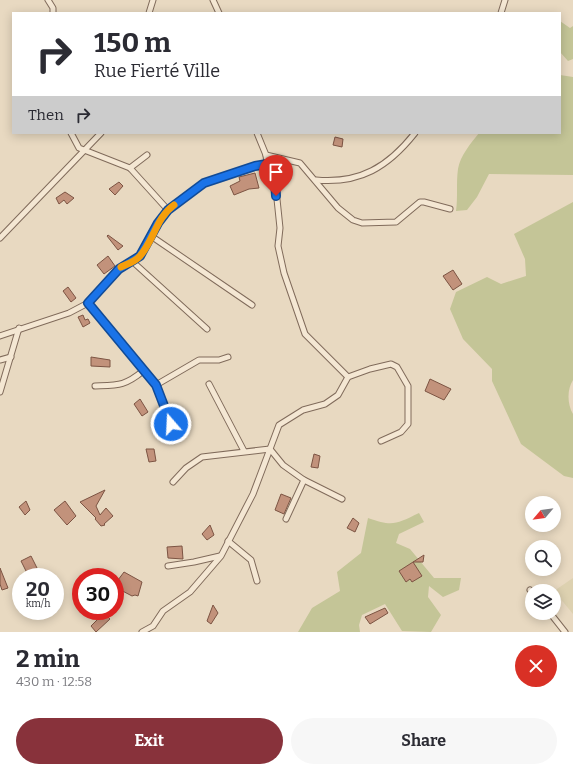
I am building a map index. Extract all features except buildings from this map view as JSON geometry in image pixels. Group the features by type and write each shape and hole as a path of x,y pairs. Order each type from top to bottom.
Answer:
{"street":[{"path":"48,0 53,8 53,12"},
{"path":"149,12 152,0"},
{"path":"213,0 219,12"},
{"path":"501,12 505,0"},
{"path":"72,134 79,148 130,168 168,210"},
{"path":"0,238 100,134"},
{"path":"258,134 266,155 267,164 275,180 280,228 278,246 284,273 305,334 348,378"},
{"path":"316,180 360,177 397,154 414,134"},
{"path":"130,168 147,155"},
{"path":"266,155 300,163 316,180 338,208 357,223 396,222 414,205 424,202 450,209"},
{"path":"0,336 19,328 69,313 88,303 119,269 133,262 140,256 168,210 204,183 255,166 267,164"},
{"path":"151,236 252,305"},
{"path":"133,262 207,329"},
{"path":"88,303 156,385 168,413 174,436"},
{"path":"0,392 19,328"},
{"path":"0,360 11,356"},
{"path":"156,385 199,360 219,360 228,356"},
{"path":"142,632 153,626 163,611 190,592 221,556 253,494 280,425 303,410 325,404 338,395 348,378 370,369 391,364 397,367 408,386 408,424 400,432 381,441"},
{"path":"95,386 120,385 131,381 143,371"},
{"path":"209,384 244,451"},
{"path":"173,482 186,468 202,457 270,448"},
{"path":"270,448 283,465 304,480 342,499"},
{"path":"286,519 304,480"},
{"path":"228,541 252,560 257,581"},
{"path":"168,566 221,556"},
{"path":"556,620 566,632"}],"shaded area":[{"path":"573,578 573,614 561,599 561,586"}],"green space":[{"path":"561,22 570,28 573,26 573,59 568,61 561,53"},
{"path":"561,75 573,77 573,175 489,174 477,197 467,210 456,211 457,174 459,164 466,150 478,134 561,134"},
{"path":"573,202 573,380 568,397 573,414 573,478 564,476 521,444 492,381 492,369 463,339 450,309 456,292 487,277 501,284 526,276 525,259 514,234"},
{"path":"419,513 424,522 399,534 396,543 410,549 434,578 461,578 459,590 443,597 429,586 428,597 441,615 431,632 402,631 385,604 362,615 359,625 360,632 298,632 312,608 340,591 337,572 361,553 368,518 383,523 394,523 405,520"}],"slow traffic":[{"path":"121,267 133,262 140,256 158,223 174,205"}],"route":[{"path":"171,424 156,385 88,303 119,269 133,262 140,256 158,223 168,210 204,183 255,166 267,164 275,180 276,196"}]}
